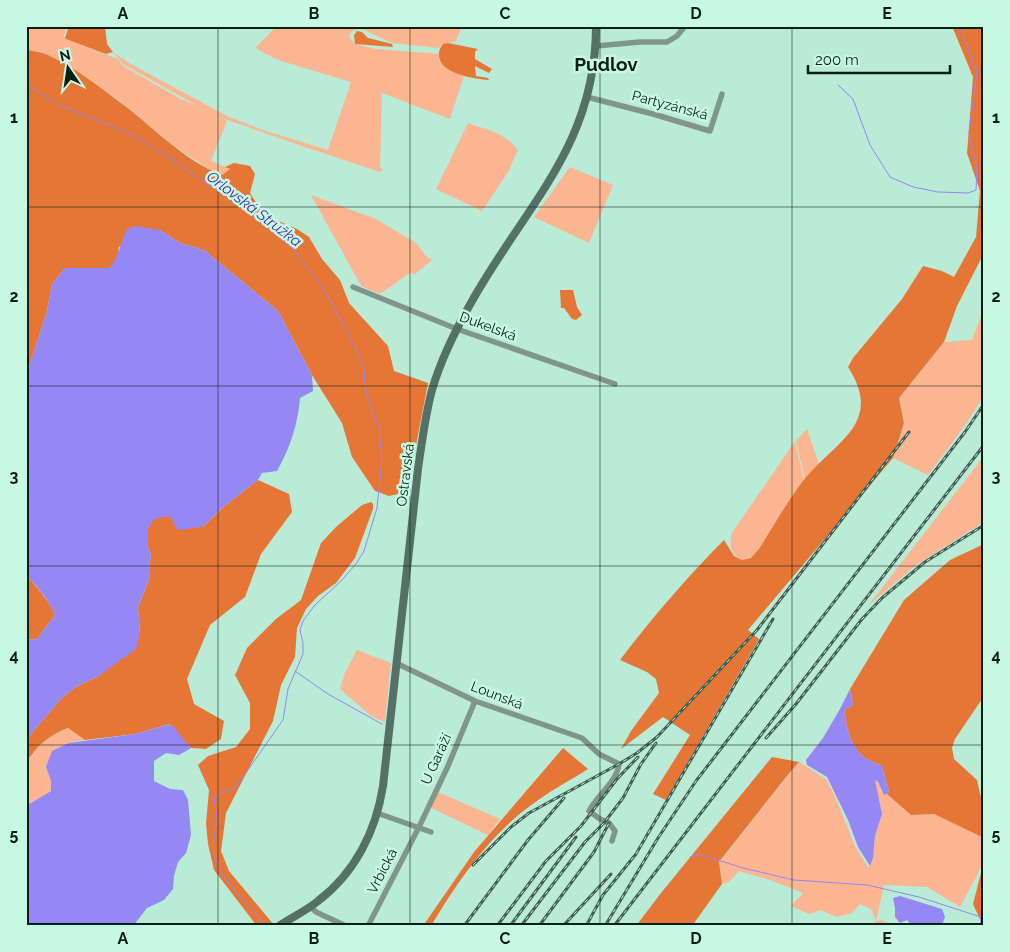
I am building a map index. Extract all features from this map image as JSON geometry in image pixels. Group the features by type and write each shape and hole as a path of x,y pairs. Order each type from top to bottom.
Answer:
{"main road":[{"name":"Ostravská","path":"279,926 311,907 332,889 355,862 368,839 377,813 383,786 425,421 433,385 457,329 477,293 554,174 569,147 587,97 596,46 596,26"}],"street":[{"path":"596,46 640,42 667,42 677,36 685,26"},
{"name":"Partyzánská","path":"587,97 710,130 722,94"},
{"name":"Dukelská","path":"353,287 457,329 615,384"},
{"name":"Lounská","path":"396,662 475,701 582,738 599,754 618,764 618,772 589,811 613,826 615,831 612,841"},
{"name":"U Garáží","path":"419,827 448,766 475,701"},
{"path":"377,813 431,832"},
{"name":"Vrbická","path":"368,926 419,827"},
{"path":"311,907 316,912 346,926"}],"shaded area":[{"path":"26,26 64,26 66,28 64,37 66,39 118,59 123,66 181,99 198,106 123,64 113,52 129,63 229,117 266,131 328,150 351,82 278,60 255,48 277,26 462,26 456,41 443,44 439,48 392,43 362,29 352,31 349,37 355,44 376,49 439,54 439,60 458,74 464,76 450,119 382,93 380,167 383,169 380,172 222,118 227,121 211,161 230,169 222,175 213,172 172,145 118,100 72,69 46,54 26,49"},
{"path":"69,26 105,26 107,44 113,52 106,54 66,39"},
{"path":"952,26 984,26 984,253 957,306 944,342 899,398 904,423 893,458 748,630 759,639 666,800 653,794 690,735 663,717 621,749 631,731 659,693 656,679 647,672 620,660 670,598 724,540 734,556 742,560 751,558 759,549 803,481 841,443 851,431 858,418 861,403 858,387 848,367 853,358 902,299 923,266 942,271 954,277 976,237 980,191 967,153 973,77"},
{"path":"357,31 362,32 368,38 392,44 393,47 355,44 354,35"},
{"path":"448,43 478,49 475,52 475,59 492,69 489,73 475,66 476,76 488,78 489,80 459,74 445,67 439,52 443,44"},
{"path":"26,49 48,55 78,72 125,106 183,153 208,169 222,175 230,169 225,167 234,163 250,166 255,174 250,193 260,209 267,216 297,229 309,237 322,259 340,280 349,303 388,346 394,371 428,383 407,492 389,496 375,491 352,457 342,423 312,375 278,311 204,250 180,243 160,230 119,247 117,259 110,268 65,268 52,284 47,311 26,377"},
{"path":"468,123 502,136 518,150 508,172 482,211 436,189"},
{"path":"570,167 613,185 589,243 534,217"},
{"path":"311,195 376,219 416,243 427,257 432,260 414,275 411,272 380,294 363,287"},
{"path":"135,226 160,230 180,243 204,250 278,311 312,375 313,391 300,398 293,436 277,471 262,473 258,480 222,508 203,527 177,530 170,516 154,519 148,528 148,547 151,555 150,577 138,608 140,632 136,649 99,676 74,688 60,700 26,740 26,640 37,639 55,615 46,598 26,573 26,377 47,311 52,284 65,268 110,268 127,229"},
{"path":"560,290 573,290 577,307 582,315 576,320 572,319 564,308 561,308"},
{"path":"984,309 984,396 964,427 928,475 893,458 904,423 899,398 944,342 972,340"},
{"path":"807,429 819,464 805,480 796,441"},
{"path":"795,441 804,481 759,549 751,558 742,560 731,549 732,533"},
{"path":"984,456 984,522 915,566 868,606"},
{"path":"258,480 289,494 292,512 261,554 245,597 210,625 187,679 194,704 224,721 221,739 206,749 191,748 170,724 135,734 85,740 68,728 44,741 26,763 26,740 60,700 74,688 99,676 140,632 138,608 150,577 151,555 148,547 148,528 154,518 170,516 203,527 222,508"},
{"path":"371,502 373,509 355,558 336,583 318,596 306,609 297,628 295,657 281,685 273,721 226,813 221,851 229,871 274,925 257,926 214,870 208,844 206,823 209,790 198,765 208,756 236,747 250,729 250,703 235,675 247,648 276,619 301,600 321,543 336,527 362,505"},
{"path":"984,544 984,696 955,739 952,748 954,759 977,780 984,811 984,838 934,814 911,815 887,794 889,791 882,766 867,759 857,750 848,730 844,710 853,705 850,689 904,600 950,560"},
{"path":"26,573 46,599 55,615 37,639 26,640"},
{"path":"357,650 391,663 385,722 371,716 340,689 345,673"},
{"path":"850,689 853,705 844,710 850,737 862,755 882,766 889,791 884,795 878,782 875,780 882,814 875,836 873,858 870,866 858,847 848,820 827,777 807,765 806,760 823,738"},
{"path":"171,724 191,748 179,755 166,753 154,761 154,781 170,789 183,790 188,800 191,835 186,853 178,862 173,889 164,900 147,908 133,926 26,926 26,806 51,791 51,781 46,767 52,751 69,743 135,734"},
{"path":"69,728 85,740 69,743 46,767 51,781 51,791 26,806 26,771 30,756 38,745 56,733"},
{"path":"563,748 588,769 551,791 515,818 487,846 463,876 431,926 423,926 474,852"},
{"path":"772,757 799,762 719,862 722,884 692,926 636,926 661,893"},
{"path":"799,762 826,779 835,796 855,846 868,867 873,858 875,836 882,814 876,779 884,795 887,794 911,815 934,814 984,838 983,864 960,907 927,887 884,885 876,921 871,909 860,904 852,913 836,917 821,910 809,914 791,906 803,893 773,881 739,871 729,882 722,884 719,863"},
{"path":"438,792 500,819 488,835 431,808"},
{"path":"984,861 984,926 983,926 973,904"},
{"path":"900,896 942,909 945,917 942,925 912,926 907,920 900,923 895,917 893,898"},
{"path":"882,920 894,926 872,926 876,921"}],"waterway":[{"path":"838,85 853,99 870,145 890,177 913,187 938,192 968,193 976,190 977,168 969,133 977,71 959,26"},
{"name":"Orlovská Stružka","path":"26,85 59,105 131,134 166,155 238,205 293,248 327,294 360,357 364,369 368,399 379,428 382,459 377,508 364,551 356,564 315,605 303,621 300,630 303,654 288,689 283,720 236,787 215,796 214,802 217,819 214,854 217,864 236,892 267,926"},
{"path":"295,671 328,694 382,724"},
{"path":"690,857 699,854 743,868 794,880 867,885 919,897 981,917 980,926"}],"railway":[{"path":"605,926 658,838 696,781 965,432 984,404"},
{"path":"473,865 511,827 529,813 619,764 657,737 757,630 909,432"},
{"path":"614,926 984,445"},
{"path":"766,738 796,704 862,619 882,598 925,562 984,525"},
{"path":"586,926 603,895 636,854 773,619"},
{"path":"521,926 585,842 604,823 623,798 641,764 656,743"},
{"path":"497,926 546,861 581,826 617,779 638,757"},
{"path":"464,926 528,840 564,798"},
{"path":"539,926 594,852 609,823"},
{"path":"510,926 576,837"},
{"path":"563,926 611,874"}],"district":[{"name":"Pudlov","path":"606,64"}]}
